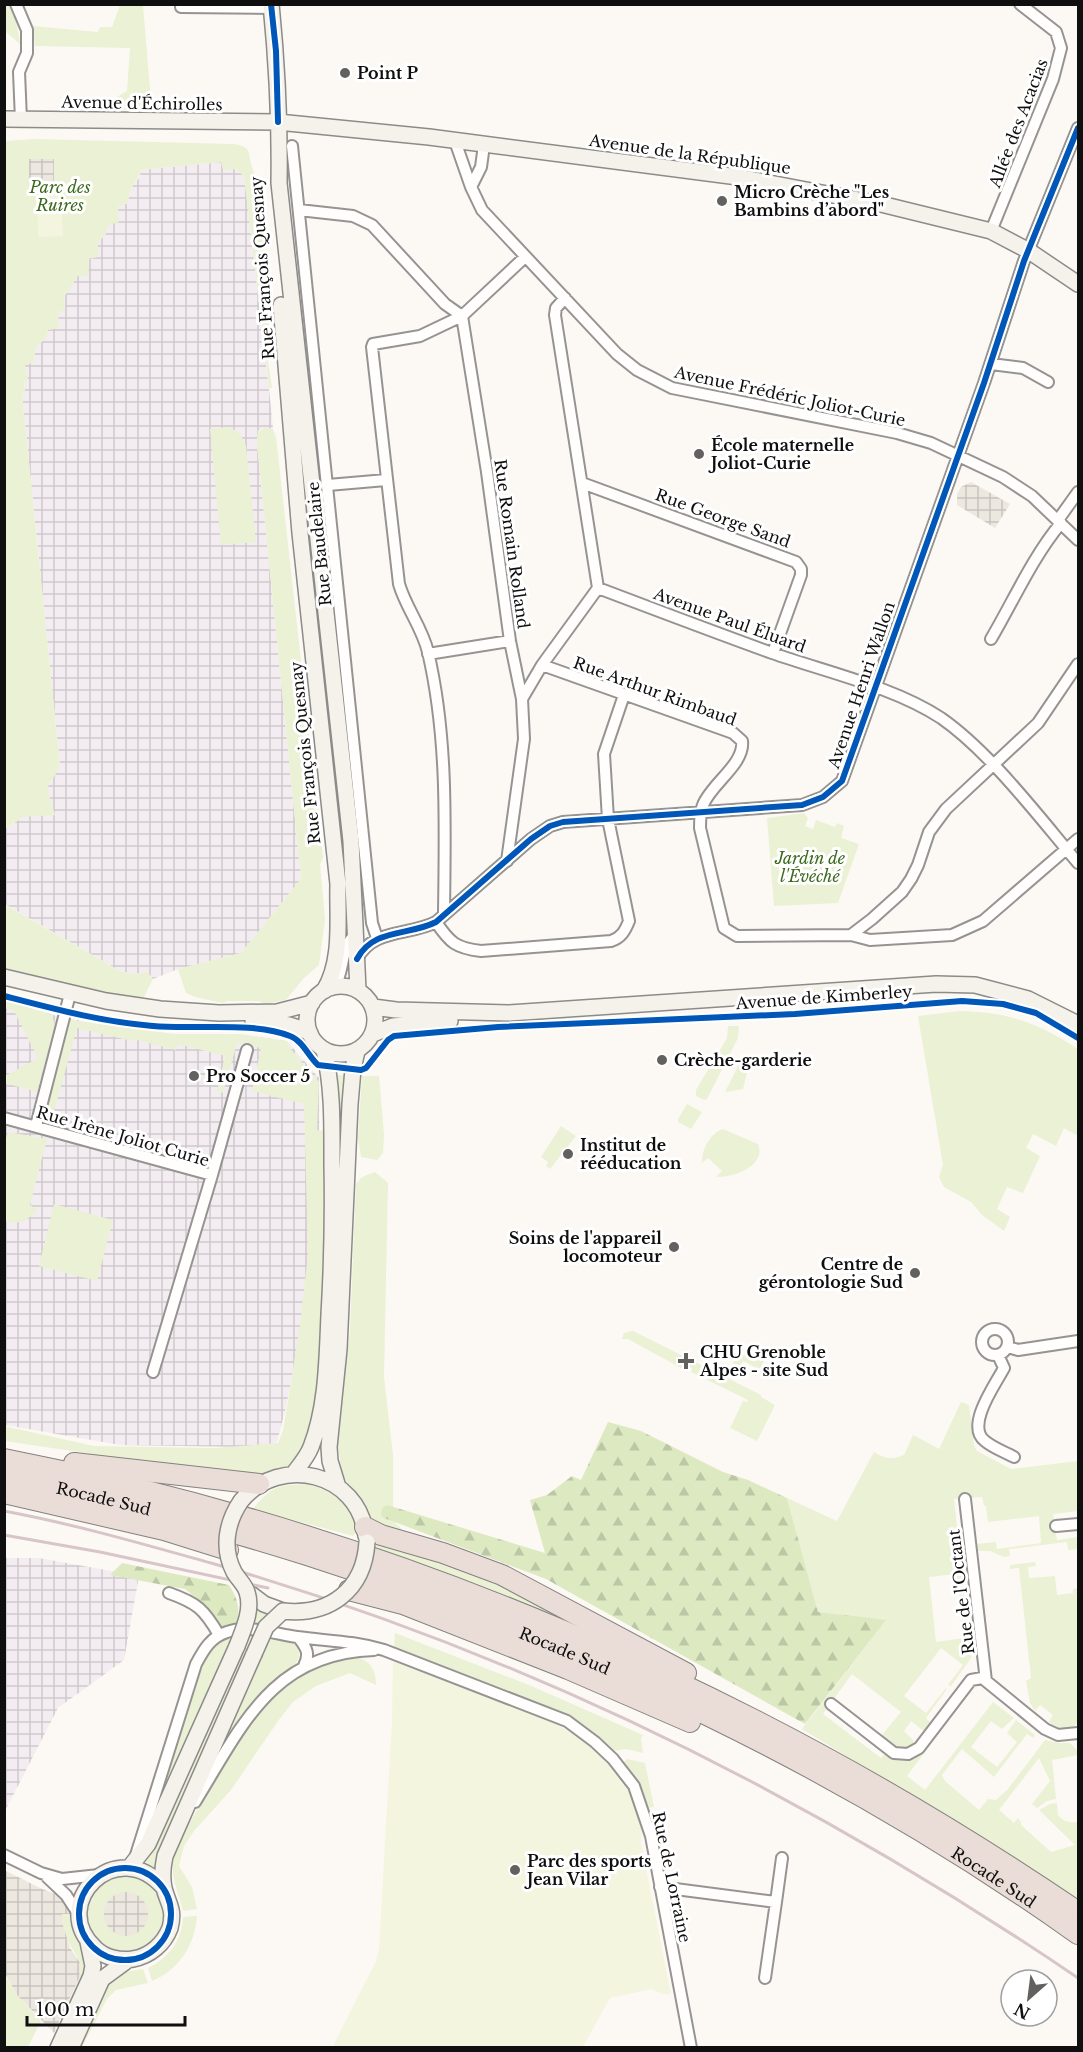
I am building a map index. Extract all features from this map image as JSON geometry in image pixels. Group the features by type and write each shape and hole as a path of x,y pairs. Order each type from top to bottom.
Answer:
{"highway":[{"path":"4,1454 259,1484"},
{"name":"Rocade Sud","path":"4,1459 136,1488 241,1516 412,1571 595,1644 758,1721 901,1800 1009,1866 1078,1912"},
{"name":"Rocade Sud","path":"4,1477 105,1499 243,1536 379,1579 498,1623 633,1680 797,1762 924,1834 1078,1934"},
{"path":"4,1493 164,1530 228,1550"},
{"path":"366,1535 381,1535 459,1558 517,1582 755,1711 758,1721"},
{"path":"349,1590 385,1598 634,1697 757,1751 924,1834"}],"main road":[{"path":"271,6 276,51 278,122"},
{"name":"Avenue d'Échirolles","path":"4,119 278,122"},
{"name":"Avenue de la République","path":"278,122 455,141 738,177 885,205 991,231 1029,251 1078,284"},
{"name":"Rue François Quesnay","path":"278,122 279,183 351,841 367,939 357,959 358,990"},
{"name":"Rue François Quesnay","path":"278,122 272,188 300,533 338,884 337,946 330,989 312,1003"},
{"path":"4,977 69,999 160,1009 219,1013 277,1012 312,1003"},
{"name":"Avenue de Kimberley","path":"373,1007 396,1010 509,1013 936,984 975,986 1028,999 1076,1024"},
{"path":"312,1003 307,1018 310,1034 318,1045 334,1054 357,1051 369,1041 373,1034 375,1016 373,1007 367,997 358,990 347,986 330,989"},
{"path":"4,987 154,1017 269,1021 294,1026 310,1034"},
{"name":"Avenue de Kimberley","path":"373,1034 393,1026 439,1021 720,1009 913,995 1007,994"},
{"path":"294,1473 307,1456 324,1390 334,1201 332,1090 324,1050"},
{"path":"338,1487 330,1461 329,1447 339,1349 350,1104 357,1051"},
{"path":"294,1473 320,1478 338,1487 354,1504 366,1535 361,1569 349,1590 328,1605 311,1610 283,1611 264,1604 247,1591 236,1576 228,1550 229,1525 241,1502 259,1484 294,1473"},
{"path":"58,2048 91,1976 93,1966 79,1914 87,1888 99,1875 131,1864 141,1855 237,1646 246,1620 247,1591"},
{"path":"88,1942 106,1956 128,1960 137,1959 155,1950 167,1935 172,1916 164,1888 164,1863 171,1840 266,1627 283,1611"},
{"path":"131,1864 148,1874 164,1888"},
{"path":"71,2048 102,1979 128,1960"}],"street":[{"path":"16,4 27,30 27,53 19,72 21,120"},
{"name":"Allée des Acacias","path":"991,231 1053,79 1061,48 1056,32 1020,4"},
{"path":"181,7 271,6"},
{"name":"Avenue Henri Wallon","path":"436,922 531,838 550,826 563,822 802,805 824,797 842,781 1029,251 1078,128"},
{"name":"Avenue Frédéric Joliot-Curie","path":"455,141 471,187 482,210 616,354 637,370 672,388 897,433 931,443 1010,481 1032,496 1078,540"},
{"path":"471,187 481,167 484,145"},
{"name":"Rue Baudelaire","path":"292,146 372,923 367,939"},
{"path":"299,210 353,216 372,225 445,304 462,316"},
{"path":"444,913 446,801 440,726 428,654 422,633 403,599 399,584 373,344 420,336 462,316 525,257"},
{"path":"565,298 556,308 555,315 598,588"},
{"name":"Rue Romain Rolland","path":"462,316 487,472 510,641 522,699 524,739 507,861"},
{"path":"991,364 1023,368 1048,382"},
{"path":"328,485 386,480"},
{"name":"Rue George Sand","path":"582,483 796,562 801,569 801,575 772,653"},
{"path":"991,639 1037,556 1078,492"},
{"name":"Avenue Paul Éluard","path":"598,588 772,653 876,687 917,704 942,719 993,765 1078,862"},
{"name":"Rue Arthur Rimbaud","path":"522,699 542,666 598,588"},
{"path":"428,654 510,641"},
{"path":"851,935 902,892 912,879 929,832 946,809 1038,723 1078,664"},
{"name":"Rue Arthur Rimbaud","path":"542,666 733,733 742,741 742,752 703,802 700,813"},
{"path":"330,989 342,971 349,940 367,939 425,927 436,922 448,941 464,949 481,951 618,939 627,928 629,921 608,819 604,754 624,696"},
{"path":"700,813 700,828 724,928 736,936 851,935 870,940 952,935 982,921 1078,839"},
{"path":"337,946 349,936 367,939"},
{"path":"36,1126 69,999"},
{"path":"212,1175 247,1050"},
{"name":"Rue Irène Joliot Curie","path":"4,1118 212,1175 153,1372"},
{"path":"994,1329 1003,1332 1008,1338 1006,1351 998,1355 990,1354 984,1348 982,1340 994,1329"},
{"path":"1008,1347 1018,1350 1078,1341"},
{"path":"998,1355 1004,1368 979,1416 978,1429 983,1440 1014,1457"},
{"name":"Rue de l'Octant","path":"965,1499 986,1682"},
{"path":"1056,1526 1078,1524"},
{"path":"131,1864 196,1664 206,1646 219,1635 207,1614 189,1600 169,1593"},
{"name":"Rue de Lorraine","path":"219,1635 244,1629 361,1643 567,1722 596,1742 634,1786 651,1836 691,2048"},
{"path":"298,1637 306,1648 308,1658 304,1666"},
{"path":"171,1840 248,1716 264,1697 304,1666 344,1653 384,1650"},
{"name":"Rue de l'Octant","path":"831,1704 894,1753 908,1754 919,1748 971,1680 978,1677 986,1682"},
{"path":"986,1682 1045,1729 1058,1735 1078,1733"},
{"path":"4,1855 42,1874 62,1879 99,1875"},
{"path":"765,1978 782,1858"},
{"path":"42,1874 66,1894 79,1914"},
{"path":"660,1887 776,1902"}],"shaded area":[{"path":"29,159 54,159 54,182 29,181"},
{"path":"222,162 244,175 270,398 273,429 265,428 258,431 257,444 301,879 241,953 178,969 153,979 147,972 135,974 120,971 5,904 5,829 23,817 47,788 60,766 22,394 25,390 24,382 28,381 25,365 34,362 36,347 47,337 48,329 58,312 65,310 64,297 107,232 108,224 118,207 128,203 129,190 139,178 141,170"},
{"path":"971,482 1010,504 995,528 957,505 957,494 961,487"},
{"path":"4,1000 53,1015 106,1026 173,1034 239,1034 287,1041 319,1078 320,1233 277,1442 269,1445 240,1447 120,1445 5,1425"},
{"path":"5,1558 39,1558 139,1576 124,1660 58,1708 5,1811"},
{"path":"4,1870 64,1897 70,1910 71,1914 62,1914 62,1922 70,1948 81,1964 79,1978 54,2033 17,1995 5,1974"},
{"path":"126,1892 141,1899 148,1914 141,1929 126,1936 111,1929 104,1914 111,1899"}],"green space":[{"path":"5,4 9,5 16,19 20,44 5,31"},
{"path":"120,5 143,5 150,109 115,110 108,102 127,91 130,48 35,46 33,26 98,32 100,27 112,27"},
{"name":"Parc des Ruires","path":"35,139 233,144 246,148 258,181 270,302 268,360 272,388 269,388 244,176 235,169 223,170 221,162 141,170 131,188 128,203 118,207 119,222 108,225 107,232 98,243 98,257 88,259 89,275 78,276 64,297 65,311 58,312 59,328 48,330 47,337 36,347 34,362 25,365 28,381 24,382 25,390 22,394 60,766 47,788 55,815 23,817 5,829 5,141"},
{"path":"61,195 63,236 38,237 37,196"},
{"path":"228,427 240,434 246,446 256,542 221,545 210,429"},
{"path":"265,428 273,429 276,437 323,858 320,864 325,919 319,965 303,979 286,1000 265,1004 259,1001 222,1003 186,993 178,969 241,953 301,879 257,444 258,432"},
{"name":"Jardin de l'Évéché","path":"804,813 808,818 805,826 813,829 816,820 835,827 837,823 844,826 841,838 859,844 838,903 774,906 767,818"},
{"path":"4,904 120,971 135,974 147,972 153,979 144,997 131,1000 5,971"},
{"path":"5,1000 52,1015 55,1026 37,1092 5,1083 5,1076 38,1058 14,1011 5,1008"},
{"path":"960,1011 993,1014 1022,1021 1050,1032 1078,1049 1078,1136 1064,1128 1056,1146 1033,1134 1026,1148 1040,1156 1023,1193 1007,1187 997,1209 1010,1217 1004,1231 982,1215 971,1202 944,1187 939,1177 943,1165 918,1016"},
{"path":"70,1020 173,1034 239,1034 287,1041 289,1047 319,1082 317,1130 327,1131 326,1271 322,1358 307,1445 289,1466 259,1476 5,1441 4,1426 94,1446 215,1448 278,1443 283,1431 300,1325 308,1254 304,1104 252,1091 261,1048 237,1043 223,1093 217,1091 225,1056 178,1044 176,1050 77,1028 51,1122 44,1117 46,1099"},
{"path":"728,1026 739,1026 738,1038 707,1099 704,1100 696,1096 696,1090 727,1038"},
{"path":"750,1060 743,1089 725,1092 740,1062"},
{"path":"332,1075 346,1075 341,1142 339,1141"},
{"path":"362,1076 379,1076 384,1134 383,1153 377,1160 361,1157 358,1139"},
{"path":"687,1104 702,1112 691,1129 678,1122"},
{"path":"561,1126 576,1136 550,1169 546,1166 548,1162 541,1157"},
{"path":"723,1129 758,1144 758,1159 739,1173 716,1177 722,1171 708,1158 702,1163 702,1158 710,1138"},
{"path":"8,1132 47,1139 30,1205 38,1210 27,1219 15,1223 5,1221 4,1145"},
{"path":"375,1172 388,1183 384,1377 393,1455 393,1521 402,1529 382,1528 371,1518 347,1484 341,1468 337,1436 350,1331 356,1184 362,1177"},
{"path":"54,1204 113,1220 97,1281 39,1266"},
{"path":"633,1331 761,1395 775,1405 757,1441 730,1428 743,1401 748,1400 691,1372 692,1368 684,1364 681,1368 628,1339 622,1339 624,1333"},
{"path":"761,1352 765,1359 756,1376 751,1374 755,1367 743,1361 739,1368 733,1363 737,1357"},
{"path":"961,1402 969,1405 974,1445 977,1451 1011,1469 1078,1461 1078,1511 1053,1514 1057,1540 1078,1537 1078,1559 1077,1549 1068,1550 1067,1542 1009,1549 1010,1556 1004,1557 990,1551 977,1551 976,1544 996,1542 997,1549 1041,1543 1039,1516 988,1522 982,1497 954,1499 966,1610 962,1610 956,1574 929,1577 936,1642 964,1638 962,1614 966,1614 971,1658 951,1686 948,1685 963,1665 941,1648 904,1696 926,1713 947,1689 926,1718 932,1724 925,1732 911,1721 904,1731 915,1742 913,1747 900,1750 881,1736 901,1712 852,1674 823,1714 881,1758 885,1754 895,1759 905,1760 915,1758 925,1752 907,1776 925,1790 993,1702 1014,1718 1002,1729 991,1721 971,1747 997,1767 1017,1742 1007,1733 1016,1720 1035,1735 1033,1738 1027,1734 994,1777 962,1749 942,1775 945,1781 979,1810 988,1799 996,1800 1008,1789 1045,1740 1070,1743 1078,1751 1078,1755 1052,1760 1056,1799 1047,1801 1037,1808 1032,1804 1050,1781 1039,1758 999,1810 1014,1823 1018,1818 1021,1825 1051,1852 1075,1845 1039,1810 1057,1803 1060,1817 1067,1822 1078,1822 1078,1901 992,1845 802,1729 885,1621 818,1612 787,1498 837,1521 874,1452 889,1458 904,1455 913,1435 939,1449"},
{"path":"608,1422 641,1431 723,1472 748,1480 787,1498 818,1612 886,1620 805,1724 546,1579 381,1515 382,1508 387,1505 545,1553 530,1500 547,1495 572,1476 581,1480"},
{"path":"308,1484 340,1500 350,1512 358,1530 353,1536 253,1509 276,1488"},
{"path":"379,1541 472,1569 574,1624 488,1589 379,1550 375,1545"},
{"path":"1035,1562 1036,1566 1028,1567 1029,1578 1055,1576 1057,1595 1073,1593 1073,1589 1078,1588 1078,1722 1068,1729 1049,1722 1053,1715 1040,1705 1035,1711 1030,1703 1026,1681 1031,1678 1019,1568 1010,1569 1010,1565"},
{"path":"122,1563 229,1585 238,1605 236,1626 220,1629 205,1605 185,1589 110,1575"},
{"path":"254,1610 269,1615 156,1868 143,1861"},
{"path":"395,1633 529,1685 643,1735 641,1739 643,1753 626,1749 613,1751 490,1686 394,1647"},
{"path":"233,1634 157,1806 199,1667 212,1647"},
{"path":"271,1638 285,1640 297,1646 298,1659 254,1701 220,1751 218,1750"},
{"path":"360,1658 368,1662 372,1668 376,1685 350,1673 316,1686 293,1702 231,1790 194,1831 184,1846 179,1866 192,1887 197,1909 183,1911 173,1870 177,1843 248,1729 277,1693 294,1679 314,1667 335,1660"},
{"name":"Parc des sports Jean Vilar","path":"393,1658 560,1726 588,1743 611,1766 628,1789 642,1826 641,1842 671,1994 662,1994 652,1989 610,1998 583,2047 332,2048 376,1961 379,1948 392,1721"},
{"path":"627,1759 645,1763 654,1807 647,1808 622,1764"},
{"path":"128,1876 146,1881 157,1891 164,1903 165,1916 162,1929 155,1940 144,1948 130,1952 109,1949 101,1944 90,1929 87,1915 88,1906 96,1890 110,1880","holes":["127,1892 139,1897 147,1919 140,1931"]},
{"path":"62,1914 71,1914 73,1930 82,1948 88,1971 66,2021 61,2019 79,1978 81,1964 65,1935"},
{"path":"197,1916 193,1937 184,1955 170,1970 152,1981 148,1968 168,1954 173,1947 180,1933 183,1917"},
{"path":"143,1969 148,1983 116,1990 107,1999 82,2047 75,2048 107,1982 124,1972"},
{"path":"4,1974 17,1995 41,2021 28,2047 5,2047"}],"railway":[{"path":"4,1511 134,1542 327,1599 441,1640 552,1686 661,1736 768,1790 873,1849 977,1912 1078,1978"},
{"path":"4,1535 100,1552 268,1588"}],"cycle path":[{"path":"271,4 276,51 278,122"},
{"path":"357,959 364,949 382,937 436,922 531,839 550,826 563,822 802,805 823,797 842,781 984,383 1024,261 1078,128"},
{"path":"4,996 78,1014 134,1024 169,1027 241,1027 275,1031 298,1041 318,1065 361,1070 366,1068 388,1040 394,1036 498,1027 795,1014 962,1001 1003,1004 1036,1013 1078,1038"},
{"path":"125,1868 143,1871 158,1881 168,1896 171,1914 168,1932 158,1947 143,1957 125,1960 107,1957 92,1947 82,1932 79,1914 82,1896 92,1881 107,1871 125,1868"}],"place":[{"name":"Point P","path":"345,73"},
{"name":"Micro Crèche \"Les Bambins d’abord\"","path":"722,201"},
{"name":"École maternelle Joliot-Curie","path":"699,454"},
{"name":"Crèche-garderie","path":"662,1060"},
{"name":"Pro Soccer 5","path":"194,1076"},
{"name":"Institut de rééducation","path":"568,1154"},
{"name":"Soins de l'appareil locomoteur","path":"674,1247"},
{"name":"Centre de gérontologie Sud","path":"915,1273"},
{"name":"CHU Grenoble Alpes - site Sud","path":"686,1361"},
{"name":"Parc des sports Jean Vilar","path":"515,1870"}]}
